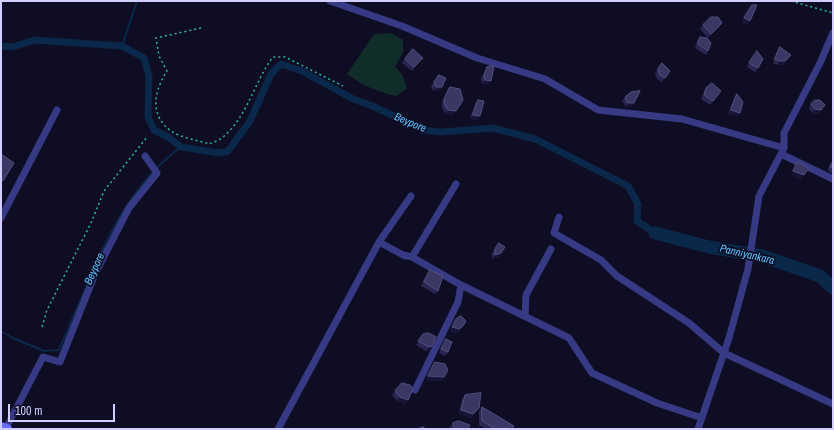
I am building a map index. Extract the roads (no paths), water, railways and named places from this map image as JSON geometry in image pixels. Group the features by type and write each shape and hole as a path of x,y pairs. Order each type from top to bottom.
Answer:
{"street":[{"path":"330,1 402,26 477,58 545,79 598,110 682,119 782,151 833,179"},
{"path":"698,429 724,353 748,269 759,196 782,151 784,133 820,63 833,33"},
{"path":"1,218 57,110"},
{"path":"5,428 43,357 60,362 96,274 129,208 157,173 145,156"},
{"path":"412,257 456,184"},
{"path":"278,429 379,242 412,196"},
{"path":"559,217 554,233 601,260 617,276 689,322 724,353 833,404"},
{"path":"379,242 403,255 412,257 461,285 569,338 592,373 657,403 702,418"},
{"path":"525,316 526,295 551,249"},
{"path":"415,390 458,302 461,285"}],"waterway":[{"path":"122,46 137,1"},
{"name":"Beypore","path":"1,46 12,47 35,40 122,46 144,58 149,76 148,117 154,130 168,137 181,147 219,153 228,151 250,121 271,74 281,64 302,71 353,99 370,105 424,130 442,132 493,128 535,139 628,186 638,204 637,221 655,233"},
{"name":"Beypore","path":"92,272 118,220 139,188 166,159 181,147"},
{"name":"Panniyankara","path":"655,233 709,247 762,256 820,276 833,288"},
{"name":"Beypore","path":"1,331 13,338 44,351 59,350 89,280"}]}
